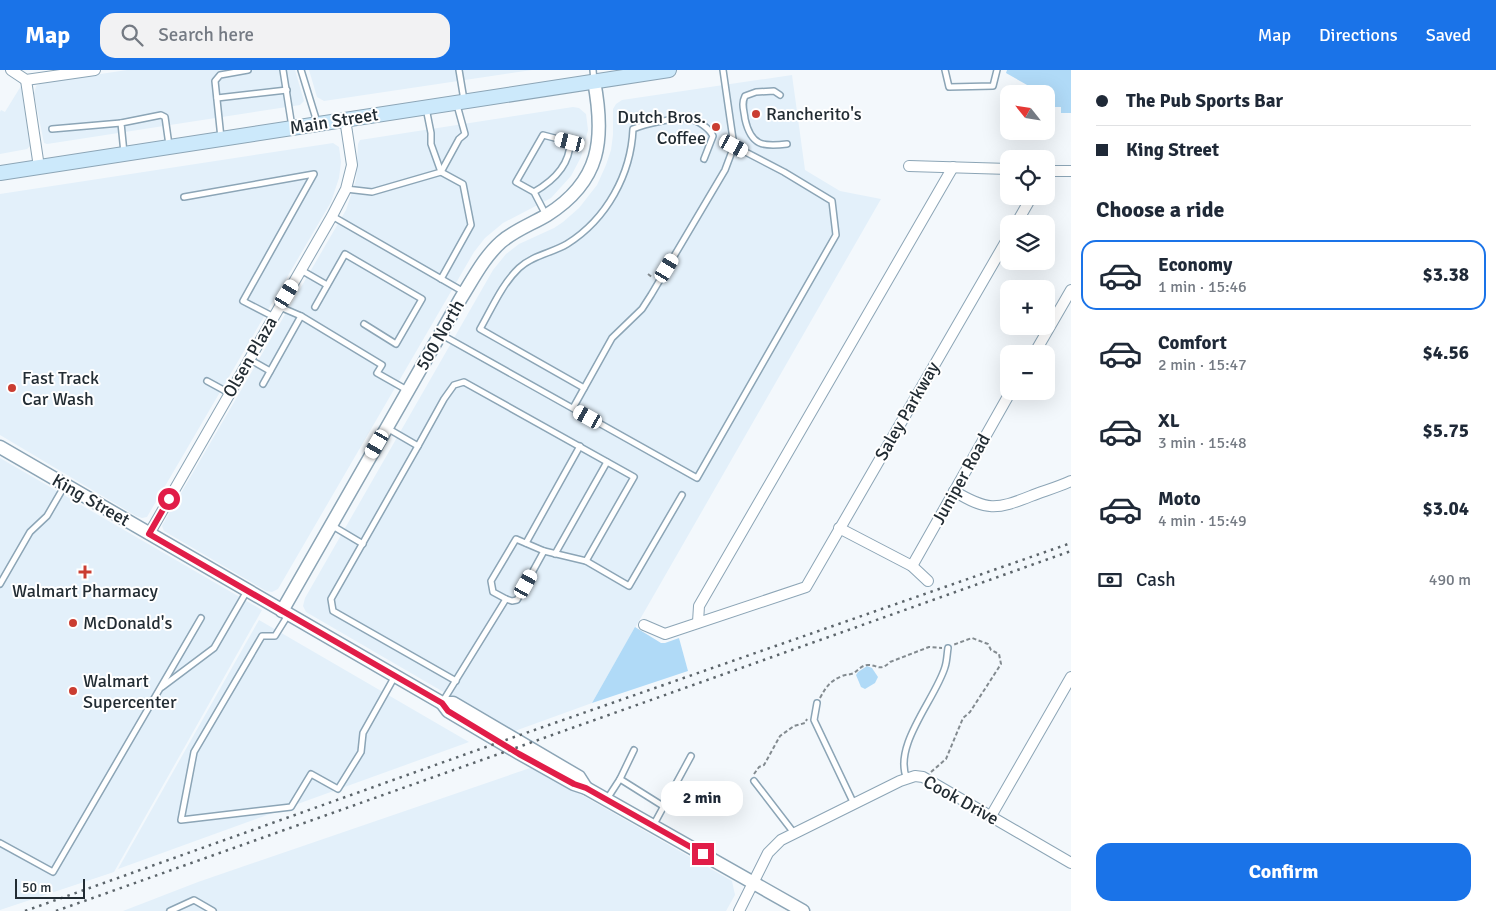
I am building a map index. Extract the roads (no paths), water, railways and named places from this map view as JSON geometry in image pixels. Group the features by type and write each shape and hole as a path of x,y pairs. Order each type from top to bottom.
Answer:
{"main road":[{"name":"Main Street","path":"0,173 460,102 594,76 669,70"}],"street":[{"path":"12,70 26,80 95,70"},
{"name":"500 North","path":"285,613 331,525 464,292 484,262 500,243 512,234 546,215 566,201 587,176 598,145 600,118 594,76"},
{"path":"26,80 39,167"},
{"name":"Olsen Plaza","path":"149,534 346,189 352,165 346,119"},
{"path":"909,166 1000,169"},
{"path":"644,625 665,634 698,622 699,606 954,167"},
{"path":"1055,171 1071,171"},
{"name":"Saley Parkway","path":"698,622 806,586 1000,251"},
{"path":"1039,345 1071,290"},
{"name":"Juniper Road","path":"912,566 1007,400"},
{"name":"King Street","path":"0,447 442,703 448,711 519,754 574,784 586,788 803,911"},
{"path":"954,491 973,502 992,507 1005,506 1071,480"},
{"path":"839,528 912,566 928,581"},
{"path":"991,816 1071,677"},
{"name":"Cook Drive","path":"739,911 768,853 780,840 915,776 923,777 1071,863"}],"lane":[{"path":"221,138 216,98 216,78 220,74 248,70"},
{"path":"283,70 292,128"},
{"path":"301,70 317,124"},
{"path":"346,189 372,192 441,172 459,139 465,134 460,102 459,70"},
{"path":"572,408 612,338 642,309 652,295 725,170 734,146 723,70"},
{"path":"946,70 948,87 992,86 997,70"},
{"path":"216,98 287,90"},
{"path":"780,95 774,91 756,92 745,96 742,103 748,134 764,145 787,144"},
{"path":"426,107 432,133 431,144 441,172 463,184 471,225 441,279"},
{"path":"52,129 121,123 163,116 169,146"},
{"path":"584,388 480,329 509,279 521,266 533,258 567,244 591,224 611,202 623,176 632,148 634,129 645,124 689,119 709,128 713,136 704,159"},
{"path":"121,123 124,153"},
{"path":"534,192 547,185 560,172 570,151 570,142 543,135 516,182 534,192 546,215"},
{"path":"440,334 697,478 836,235 832,201 784,172 734,146"},
{"path":"184,197 314,174 244,301 274,317"},
{"path":"332,216 464,292"},
{"path":"315,307 346,254 422,299 396,344 364,324"},
{"path":"301,270 327,285"},
{"path":"280,306 301,316 382,365 377,373 408,391"},
{"path":"263,384 301,316"},
{"path":"249,359 270,371"},
{"path":"207,381 229,393"},
{"path":"456,681 333,611 331,599 454,384 464,382 634,477 586,561"},
{"path":"387,428 418,446"},
{"path":"526,543 580,446"},
{"path":"555,554 607,462"},
{"path":"0,584 30,532 47,516 65,485"},
{"path":"544,551 517,600 506,599 493,592 491,581 516,539 544,551 586,561 629,586 682,495"},
{"path":"331,525 363,544"},
{"path":"160,688 214,648 247,591"},
{"path":"442,703 506,599"},
{"path":"285,613 275,636 262,636 194,752 181,820 291,808 311,774 338,788 360,752 362,733 395,676"},
{"path":"0,844 53,872 201,618"},
{"path":"907,779 903,770 908,744 915,726 945,668 948,648"},
{"path":"817,703 814,720 854,804"},
{"path":"607,800 634,750"},
{"path":"653,826 691,756"},
{"path":"620,778 663,806"},
{"path":"754,781 794,833"},
{"path":"170,911 194,900 213,911"}],"railway":[{"path":"25,911 500,742 1071,543"},
{"path":"56,911 1071,551"}],"place":[{"name":"Rancherito's","path":"756,114"},
{"name":"Dutch Bros. Coffee","path":"716,127"},
{"name":"Fast Track Car Wash","path":"12,388"},
{"name":"Walmart Pharmacy","path":"85,572"},
{"name":"McDonald's","path":"73,623"},
{"name":"Walmart Supercenter","path":"73,691"}]}
